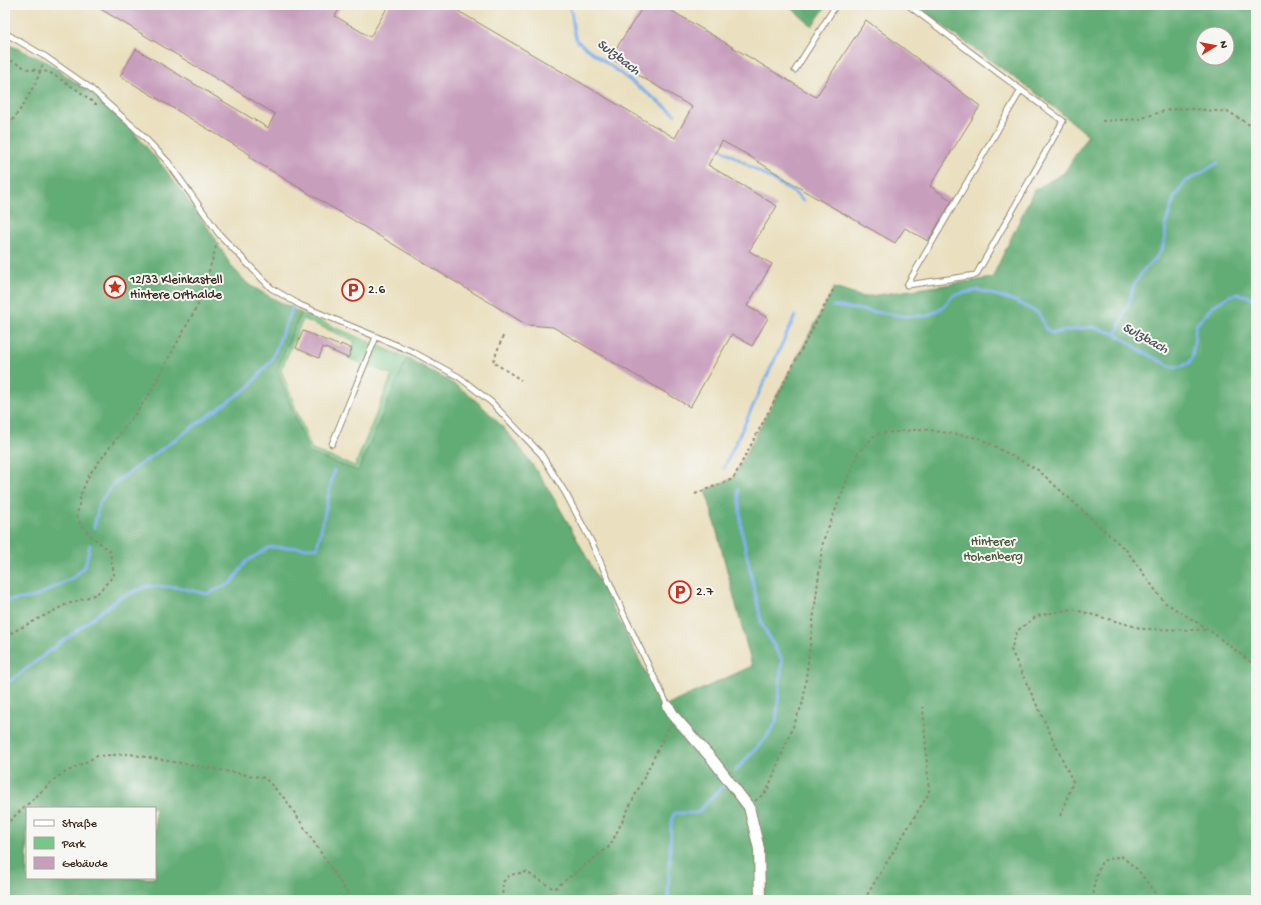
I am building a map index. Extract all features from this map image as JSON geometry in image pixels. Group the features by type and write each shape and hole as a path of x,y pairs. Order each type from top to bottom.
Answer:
{"street":[{"path":"668,706 674,716 712,759 749,807 759,849 760,900"}],"lane":[{"path":"795,70 836,5"},
{"path":"908,5 1021,90 1063,122 976,275 906,285 1021,90"},
{"path":"5,33 46,57 89,87 136,129 168,162 219,234 271,288 300,305 413,352 459,377 491,402 540,454 566,494 591,541 625,617 668,706"},
{"path":"332,444 376,337"}],"path":[{"path":"5,130 22,107 36,82 46,57"},
{"path":"5,58 28,69 49,72 79,91 95,104 106,102"},
{"path":"1102,121 1139,119 1164,111 1183,108 1229,112 1256,129"},
{"path":"5,636 65,605 97,594 114,575 110,551 91,536 80,524 77,515 80,494 89,474 147,398 201,299 219,234"},
{"path":"695,494 733,479 834,288"},
{"path":"504,336 493,362 521,380"},
{"path":"749,807 767,791 803,702 823,541 858,453 876,434 924,429 978,438 1038,470 1127,551 1164,602 1209,630 1256,666"},
{"path":"1060,816 1073,782 1011,650 1017,630 1037,616 1072,609 1144,629 1209,630"},
{"path":"864,900 929,792 923,707"},
{"path":"502,900 503,882 510,875 526,872 554,889 610,846 674,716"},
{"path":"5,825 57,777 97,756 129,754 265,778 286,800 352,900"},
{"path":"1095,900 1093,894 1096,877 1102,862 1121,856 1138,870 1160,900"}],"green space":[{"path":"788,5 827,5 812,26"},
{"name":"Hinterer Hohenberg","path":"916,5 1256,5 1256,900 5,900 5,43 45,61 92,94 131,129 165,169 209,229 231,266 248,284 301,313 277,370 309,453 358,471 407,358 458,387 474,399 494,418 529,460 558,505 597,577 663,707 752,666 706,490 733,478 834,288 863,297 992,278 1034,190 1064,173 1088,135 1044,99"},
{"path":"301,313 407,358 358,471 309,453 277,370","holes":["303,319 355,341 348,358 392,375 355,466 312,450 281,370"]}],"building":[{"path":"94,5 342,5 335,16 370,37 389,5 448,5 675,138 692,107 610,58 644,5 662,5 816,97 866,20 980,106 930,186 952,201 928,241 905,228 895,243 806,192 746,154 722,141 708,165 777,206 749,251 772,264 747,306 768,318 752,346 732,334 690,407 553,327 527,325 265,167 249,157 251,155 120,76 136,49 268,128 275,114"},
{"path":"303,331 340,346 341,344 352,349 348,358 323,347 319,358 296,348"}],"waterway":[{"name":"Sulzbach","path":"568,5 572,13 574,32 577,41 675,114"},
{"name":"Sulzbach","path":"715,145 796,194 803,201"},
{"path":"1116,334 1134,285 1142,272 1155,259 1162,249 1165,239 1166,223 1174,198 1185,182 1218,163"},
{"name":"Sulzbach","path":"833,306 904,316 927,316 944,307 953,295 979,290 1015,301 1038,313 1045,328 1051,333 1092,327 1116,334 1145,353 1172,367 1182,366 1189,363 1192,358 1196,325 1213,306 1229,296 1236,294 1248,296 1256,302"},
{"path":"94,528 99,504 113,484 250,386 272,359 293,306"},
{"path":"724,468 795,316"},
{"path":"5,685 119,598 147,586 177,587 207,594 231,583 247,561 270,547 317,548 334,470"},
{"path":"735,771 766,738 776,722 782,660 762,625 742,533 738,490"},
{"path":"5,601 35,597 74,577 85,566 90,545"},
{"path":"668,900 671,825 674,813 697,813 725,784"}],"place":[{"name":"12/33 Kleinkastell Hintere Orthalde","path":"115,287"},
{"name":"2.6","path":"353,290"},
{"name":"2.7","path":"680,592"}]}
